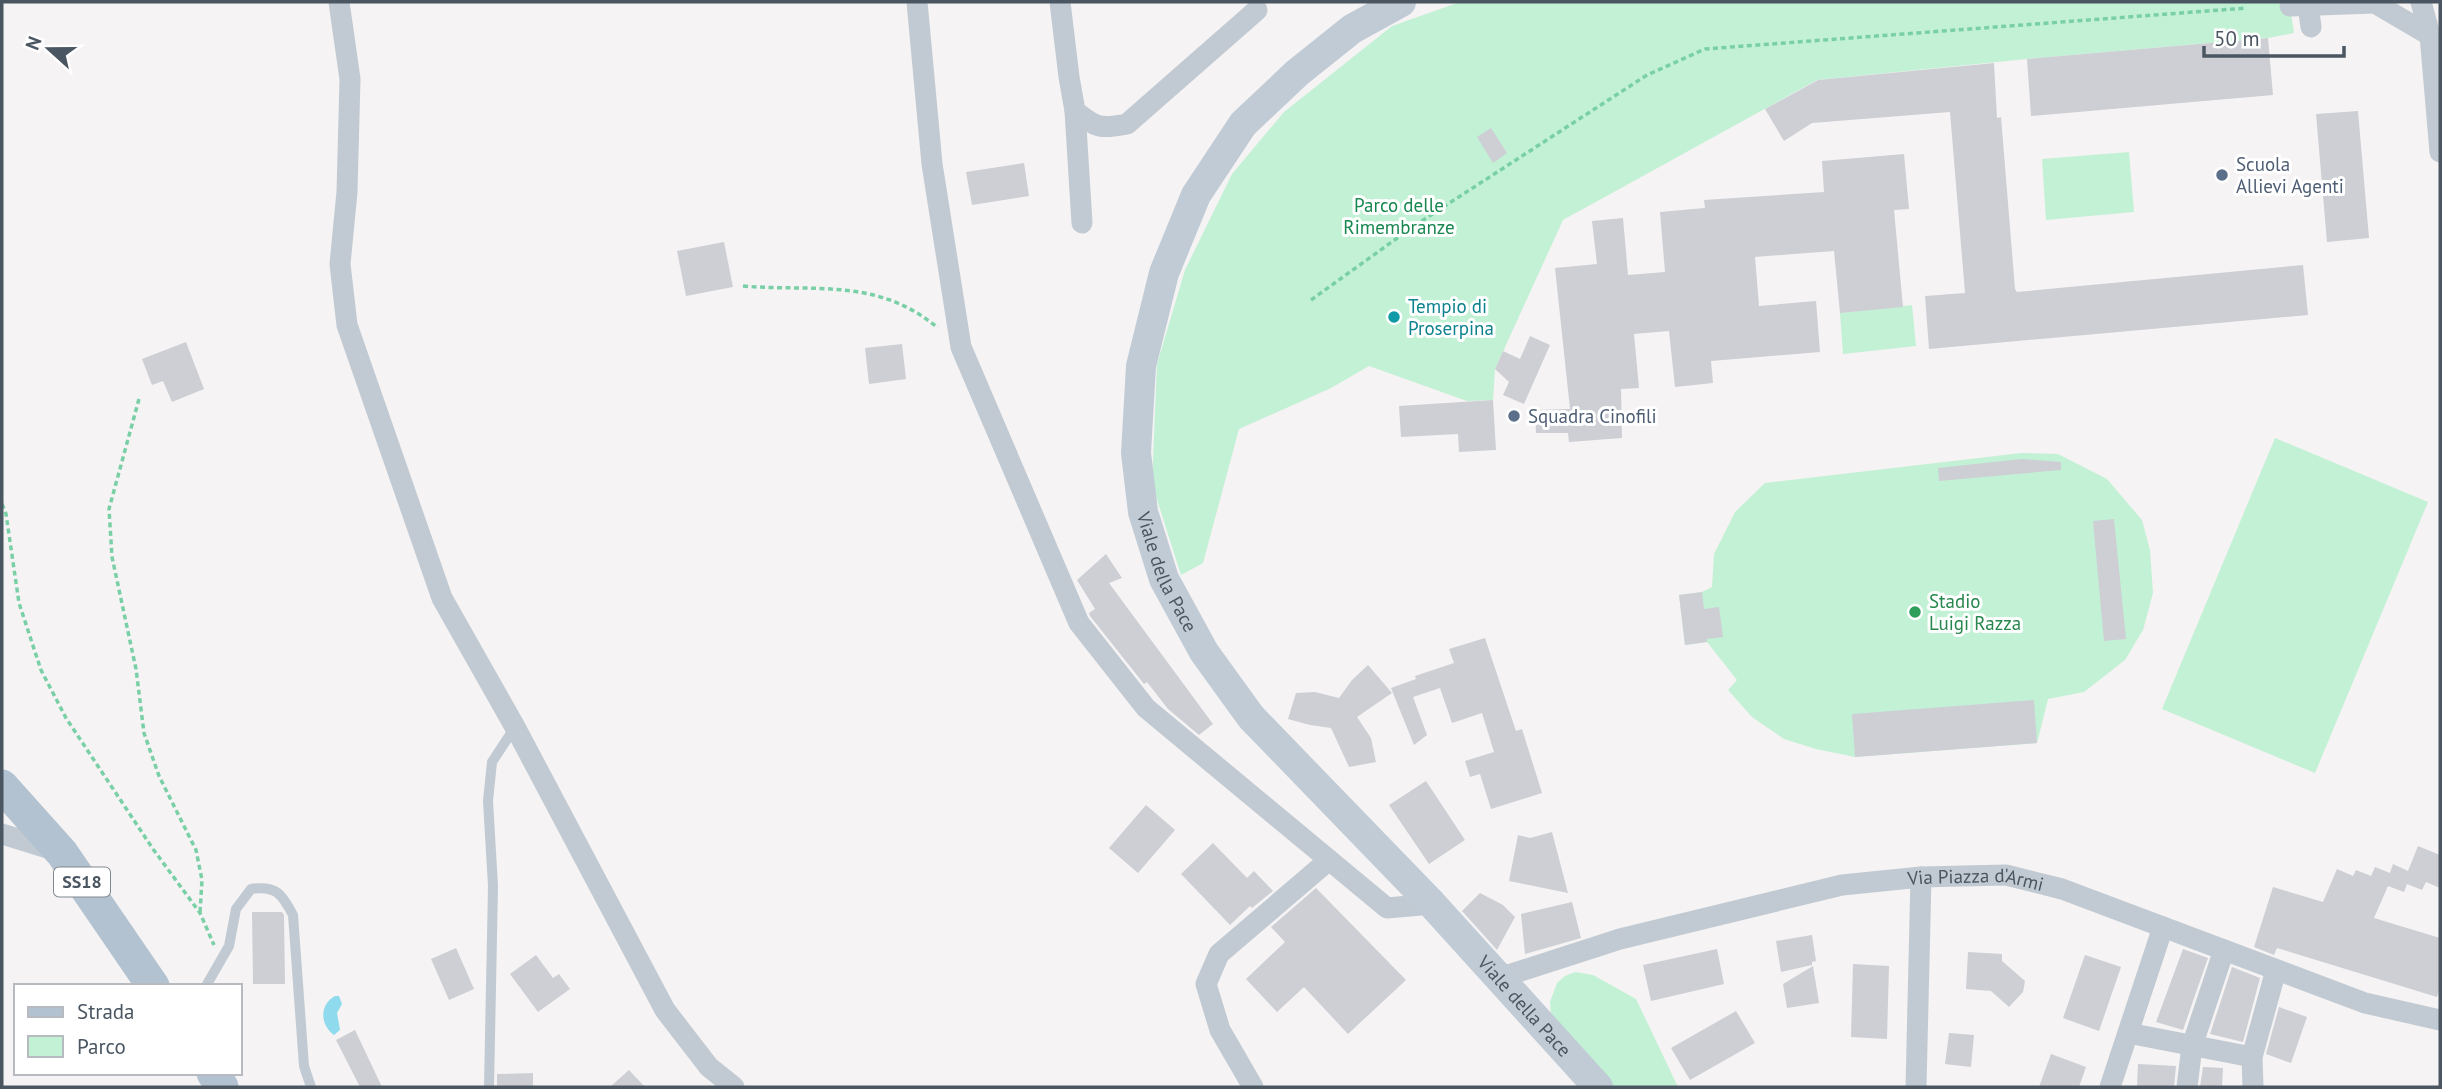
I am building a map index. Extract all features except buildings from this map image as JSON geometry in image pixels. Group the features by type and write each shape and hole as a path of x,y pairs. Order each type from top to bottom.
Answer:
{"main road":[{"name":"Viale della Pace","path":"1401,2 1352,29 1297,74 1243,124 1196,195 1164,273 1141,366 1136,453 1143,512 1164,579 1204,652 1251,717 1432,904 1598,1087"},
{"name":"SS18","path":"2,786 62,853 152,984"}],"street":[{"path":"339,2 350,79 347,192 340,264 347,325 442,598 515,727 665,1010 709,1067 734,1087"},
{"path":"918,2 932,164 961,347 1079,623 1146,708 1387,908 1432,904"},
{"path":"1060,2 1075,111 1082,223"},
{"path":"2311,27 2299,6 2374,2 2435,39"},
{"path":"2421,2 2435,39 2440,152"},
{"path":"1075,111 1093,126 1105,128 1127,124 1256,10"},
{"path":"2,834 62,853"},
{"path":"1253,1087 1220,1030 1206,984 1219,954 1329,860"},
{"name":"Via Piazza d'Armi","path":"1499,978 1619,939 1842,885 1921,877 2006,875 2062,889 2365,1003 2440,1020"},
{"path":"1916,1087 1921,877"},
{"path":"2110,1087 2163,927"},
{"path":"2187,1087 2192,1046 2224,950"},
{"path":"2253,1087 2252,1057 2276,970"},
{"path":"2128,1033 2252,1057"}],"lane":[{"path":"489,1087 493,886 488,801 492,762 515,727"},
{"path":"207,984 229,946 236,909 251,888 266,887 283,895 293,915 303,1066 311,1087"}],"path":[{"path":"1311,300 1414,226 1647,75 1705,49 2247,8"},
{"path":"743,286 776,289 830,288 890,298 931,322 961,347"},
{"path":"139,399 109,509 112,557 136,669 144,733 159,776 195,850 202,880 200,913"},
{"path":"2,503 19,603 41,670 73,729 153,849 200,913 221,960"}],"green space":[{"name":"Parco delle Rimembranze","path":"1460,2 2295,2 2290,6 2294,33 2268,38 1817,80 1563,220 1495,369 1493,400 1467,401 1369,366 1331,388 1239,429 1203,563 1181,575 1152,484 1157,364 1185,270 1232,174 1284,112 1392,26"},
{"path":"2129,152 2134,212 2046,220 2042,159"},
{"path":"1912,305 1916,346 1843,354 1840,313"},
{"path":"2275,438 2428,502 2315,773 2162,709"},
{"name":"Stadio Luigi Razza","path":"2021,453 2058,454 2107,479 2142,520 2150,550 2153,593 2143,630 2125,660 2084,692 2048,699 2037,743 1855,757 1816,749 1784,739 1752,717 1728,690 1737,680 1707,642 1685,645 1679,595 1702,592 1712,587 1714,554 1735,512 1765,483"},
{"path":"1575,972 1593,975 1636,999 1678,1087 1609,1087 1552,1024 1550,1002 1557,983"}],"water":[{"path":"339,996 342,1004 337,1013 340,1030 334,1035 326,1026 323,1015 326,1004"}],"place":[{"name":"Scuola Allievi Agenti","path":"2222,175"},
{"name":"Tempio di Proserpina","path":"1394,317"},
{"name":"Squadra Cinofili","path":"1514,416"},
{"name":"Stadio Luigi Razza","path":"1915,612"}]}
